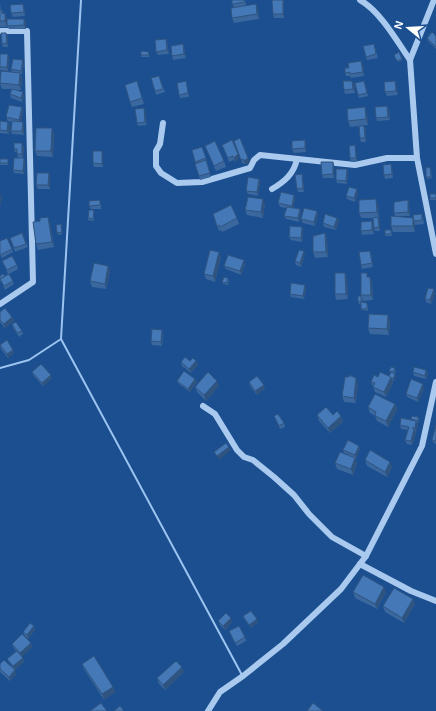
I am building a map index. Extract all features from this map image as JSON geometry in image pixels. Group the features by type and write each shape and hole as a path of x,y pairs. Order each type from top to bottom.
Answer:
{"street":[{"path":"360,0 368,4 410,60"},
{"path":"434,0 410,60 417,158 436,254"},
{"path":"0,31 27,31 33,282 0,304"},
{"path":"163,123 160,144 156,151 156,166 160,173 177,183 202,182 250,168 254,160 260,155 355,165 386,158 417,158"},
{"path":"272,189 292,172 297,159"},
{"path":"208,711 220,692 243,676 283,644 341,589 366,556 422,446 436,382"},
{"path":"203,406 215,414 237,450 244,457 253,460 294,495 309,514 332,537 366,556"},
{"path":"360,564 411,591 436,601"}],"building":[{"path":"232,0 244,0 244,2 232,4"},
{"path":"272,0 283,0 283,14 273,14"},
{"path":"23,4 24,12 11,13 10,5"},
{"path":"256,4 257,14 232,18 231,8"},
{"path":"0,10 2,10 2,14 5,13 5,21 0,21"},
{"path":"7,19 24,19 24,25 7,26"},
{"path":"432,32 436,36 436,47 427,38"},
{"path":"1,33 6,33 7,43 2,44"},
{"path":"166,39 167,50 156,52 155,40"},
{"path":"183,44 184,54 172,56 171,46"},
{"path":"374,44 376,54 366,57 363,46"},
{"path":"141,51 149,52 148,55 141,55"},
{"path":"399,52 402,59 397,61 394,55"},
{"path":"0,54 8,54 7,67 0,67"},
{"path":"13,59 23,60 21,71 11,69"},
{"path":"361,61 363,72 350,74 350,72 345,73 345,68 349,68 348,63"},
{"path":"1,71 20,73 19,85 0,83"},
{"path":"159,76 163,89 155,91 151,78"},
{"path":"137,81 142,98 130,102 125,85"},
{"path":"186,81 188,93 179,95 177,83"},
{"path":"343,81 352,81 353,89 344,90"},
{"path":"364,81 367,93 358,95 355,83"},
{"path":"395,81 396,91 385,92 384,82"},
{"path":"12,89 23,92 21,98 10,94"},
{"path":"9,105 22,107 19,120 6,117"},
{"path":"387,106 388,117 376,118 375,107"},
{"path":"365,107 366,119 348,121 347,109"},
{"path":"144,108 145,122 137,123 135,109"},
{"path":"0,121 8,122 7,131 0,130"},
{"path":"12,121 23,122 22,131 11,131"},
{"path":"359,126 364,126 365,138 360,138"},
{"path":"36,128 52,128 51,151 35,151"},
{"path":"240,138 248,158 244,161 243,159 241,160 234,141"},
{"path":"232,140 238,154 234,158 233,156 228,158 222,145"},
{"path":"305,140 305,148 292,149 292,141"},
{"path":"215,141 224,161 214,166 205,146"},
{"path":"14,143 22,143 22,154 17,154 17,149 14,149"},
{"path":"355,145 356,158 350,158 349,146"},
{"path":"202,147 206,158 195,162 192,150"},
{"path":"93,151 102,151 102,164 93,163"},
{"path":"14,158 24,158 23,171 13,170"},
{"path":"0,159 8,159 8,163 0,163"},
{"path":"206,160 210,173 199,176 195,164"},
{"path":"321,162 333,162 333,174 322,175"},
{"path":"391,164 392,174 384,175 383,165"},
{"path":"430,167 431,177 426,177 426,168"},
{"path":"336,169 347,169 346,181 336,180"},
{"path":"37,173 49,173 48,185 36,185"},
{"path":"302,174 303,188 297,189 295,175"},
{"path":"248,177 259,179 257,192 246,191"},
{"path":"349,187 357,189 354,198 346,196"},
{"path":"281,192 294,195 292,206 278,203"},
{"path":"430,194 436,194 436,198 430,198"},
{"path":"248,197 263,199 261,212 245,210"},
{"path":"376,199 377,212 359,213 359,200"},
{"path":"100,200 100,205 89,206 89,201"},
{"path":"408,200 408,212 394,213 394,202"},
{"path":"231,205 237,218 220,227 219,225 217,226 213,214"},
{"path":"287,207 300,209 298,218 284,216"},
{"path":"304,208 317,211 314,222 301,219"},
{"path":"89,210 94,210 93,219 88,218"},
{"path":"325,214 337,218 334,227 323,223"},
{"path":"422,214 422,220 414,221 413,215"},
{"path":"391,216 413,218 413,226 391,226"},
{"path":"48,217 52,242 36,244 33,222 40,221 40,218"},
{"path":"378,217 379,227 374,228 373,218"},
{"path":"372,221 372,230 361,231 361,222"},
{"path":"61,224 62,232 57,233 56,225"},
{"path":"290,226 302,227 301,238 289,237"},
{"path":"385,230 391,230 391,234 385,234"},
{"path":"22,233 26,244 14,248 10,238"},
{"path":"325,233 326,252 313,252 313,236"},
{"path":"7,238 12,249 0,255 0,241"},
{"path":"210,250 219,252 213,276 204,274"},
{"path":"299,250 304,251 300,263 295,261"},
{"path":"370,251 372,263 361,265 359,252"},
{"path":"228,255 244,260 240,271 224,266"},
{"path":"12,256 17,265 7,270 2,261"},
{"path":"94,263 108,266 105,284 90,281"},
{"path":"335,273 345,273 346,294 335,294"},
{"path":"361,273 367,273 367,277 370,277 371,295 361,295"},
{"path":"3,274 5,276 0,279 0,276"},
{"path":"9,274 13,281 4,286 0,279"},
{"path":"224,277 228,278 227,283 222,282"},
{"path":"291,283 305,285 303,296 290,294"},
{"path":"428,288 434,289 430,300 425,299"},
{"path":"358,296 361,296 361,302 358,302"},
{"path":"361,302 367,303 367,309 361,309"},
{"path":"5,308 12,317 4,324 0,320 0,312"},
{"path":"369,314 388,315 387,329 368,328"},
{"path":"16,322 22,331 17,333 12,324"},
{"path":"152,329 162,330 161,342 151,341"},
{"path":"7,340 13,350 7,354 0,345"},
{"path":"185,357 190,361 193,358 196,361 189,369 181,362"},
{"path":"41,364 51,375 42,383 32,372"},
{"path":"391,367 395,368 393,372 389,371"},
{"path":"414,367 426,370 425,376 413,372"},
{"path":"184,371 195,379 188,389 177,381"},
{"path":"208,372 217,381 204,395 195,387"},
{"path":"380,372 391,377 384,392 373,387 375,383 371,382 374,375 378,377"},
{"path":"391,372 395,374 393,379 389,376"},
{"path":"349,375 356,378 354,398 342,396 345,377 349,377"},
{"path":"257,376 264,385 255,391 249,382"},
{"path":"411,379 423,384 417,398 406,394"},
{"path":"375,394 395,404 386,421 375,416 376,412 368,407"},
{"path":"326,407 333,415 337,411 341,416 328,428 317,415"},
{"path":"278,414 284,423 279,426 274,416"},
{"path":"412,416 418,417 418,421 411,419"},
{"path":"401,418 416,421 415,428 412,428 414,429 411,441 405,440 409,427 400,425"},
{"path":"436,425 436,441 432,440"},
{"path":"348,440 359,446 355,455 343,450"},
{"path":"226,443 229,447 217,456 214,452"},
{"path":"370,450 390,462 385,472 365,460"},
{"path":"340,452 355,458 351,469 335,463"},
{"path":"363,575 384,587 375,604 353,592"},
{"path":"394,588 413,599 402,618 383,606"},
{"path":"251,611 257,619 249,625 243,616"},
{"path":"226,613 231,618 223,626 218,621"},
{"path":"30,623 34,626 27,635 23,632"},
{"path":"239,626 245,637 235,643 229,631"},
{"path":"22,634 31,643 20,653 12,644"},
{"path":"17,651 23,658 13,666 7,659"},
{"path":"94,656 113,687 102,694 82,664"},
{"path":"4,660 15,670 9,677 0,669 0,664"},
{"path":"176,661 182,667 163,685 157,678"},
{"path":"101,703 107,711 90,711"},
{"path":"313,703 323,711 307,711"},
{"path":"120,706 124,711 114,711"}],"waterway":[{"path":"81,0 61,339 242,675"},
{"path":"0,368 29,360 61,339"}]}
